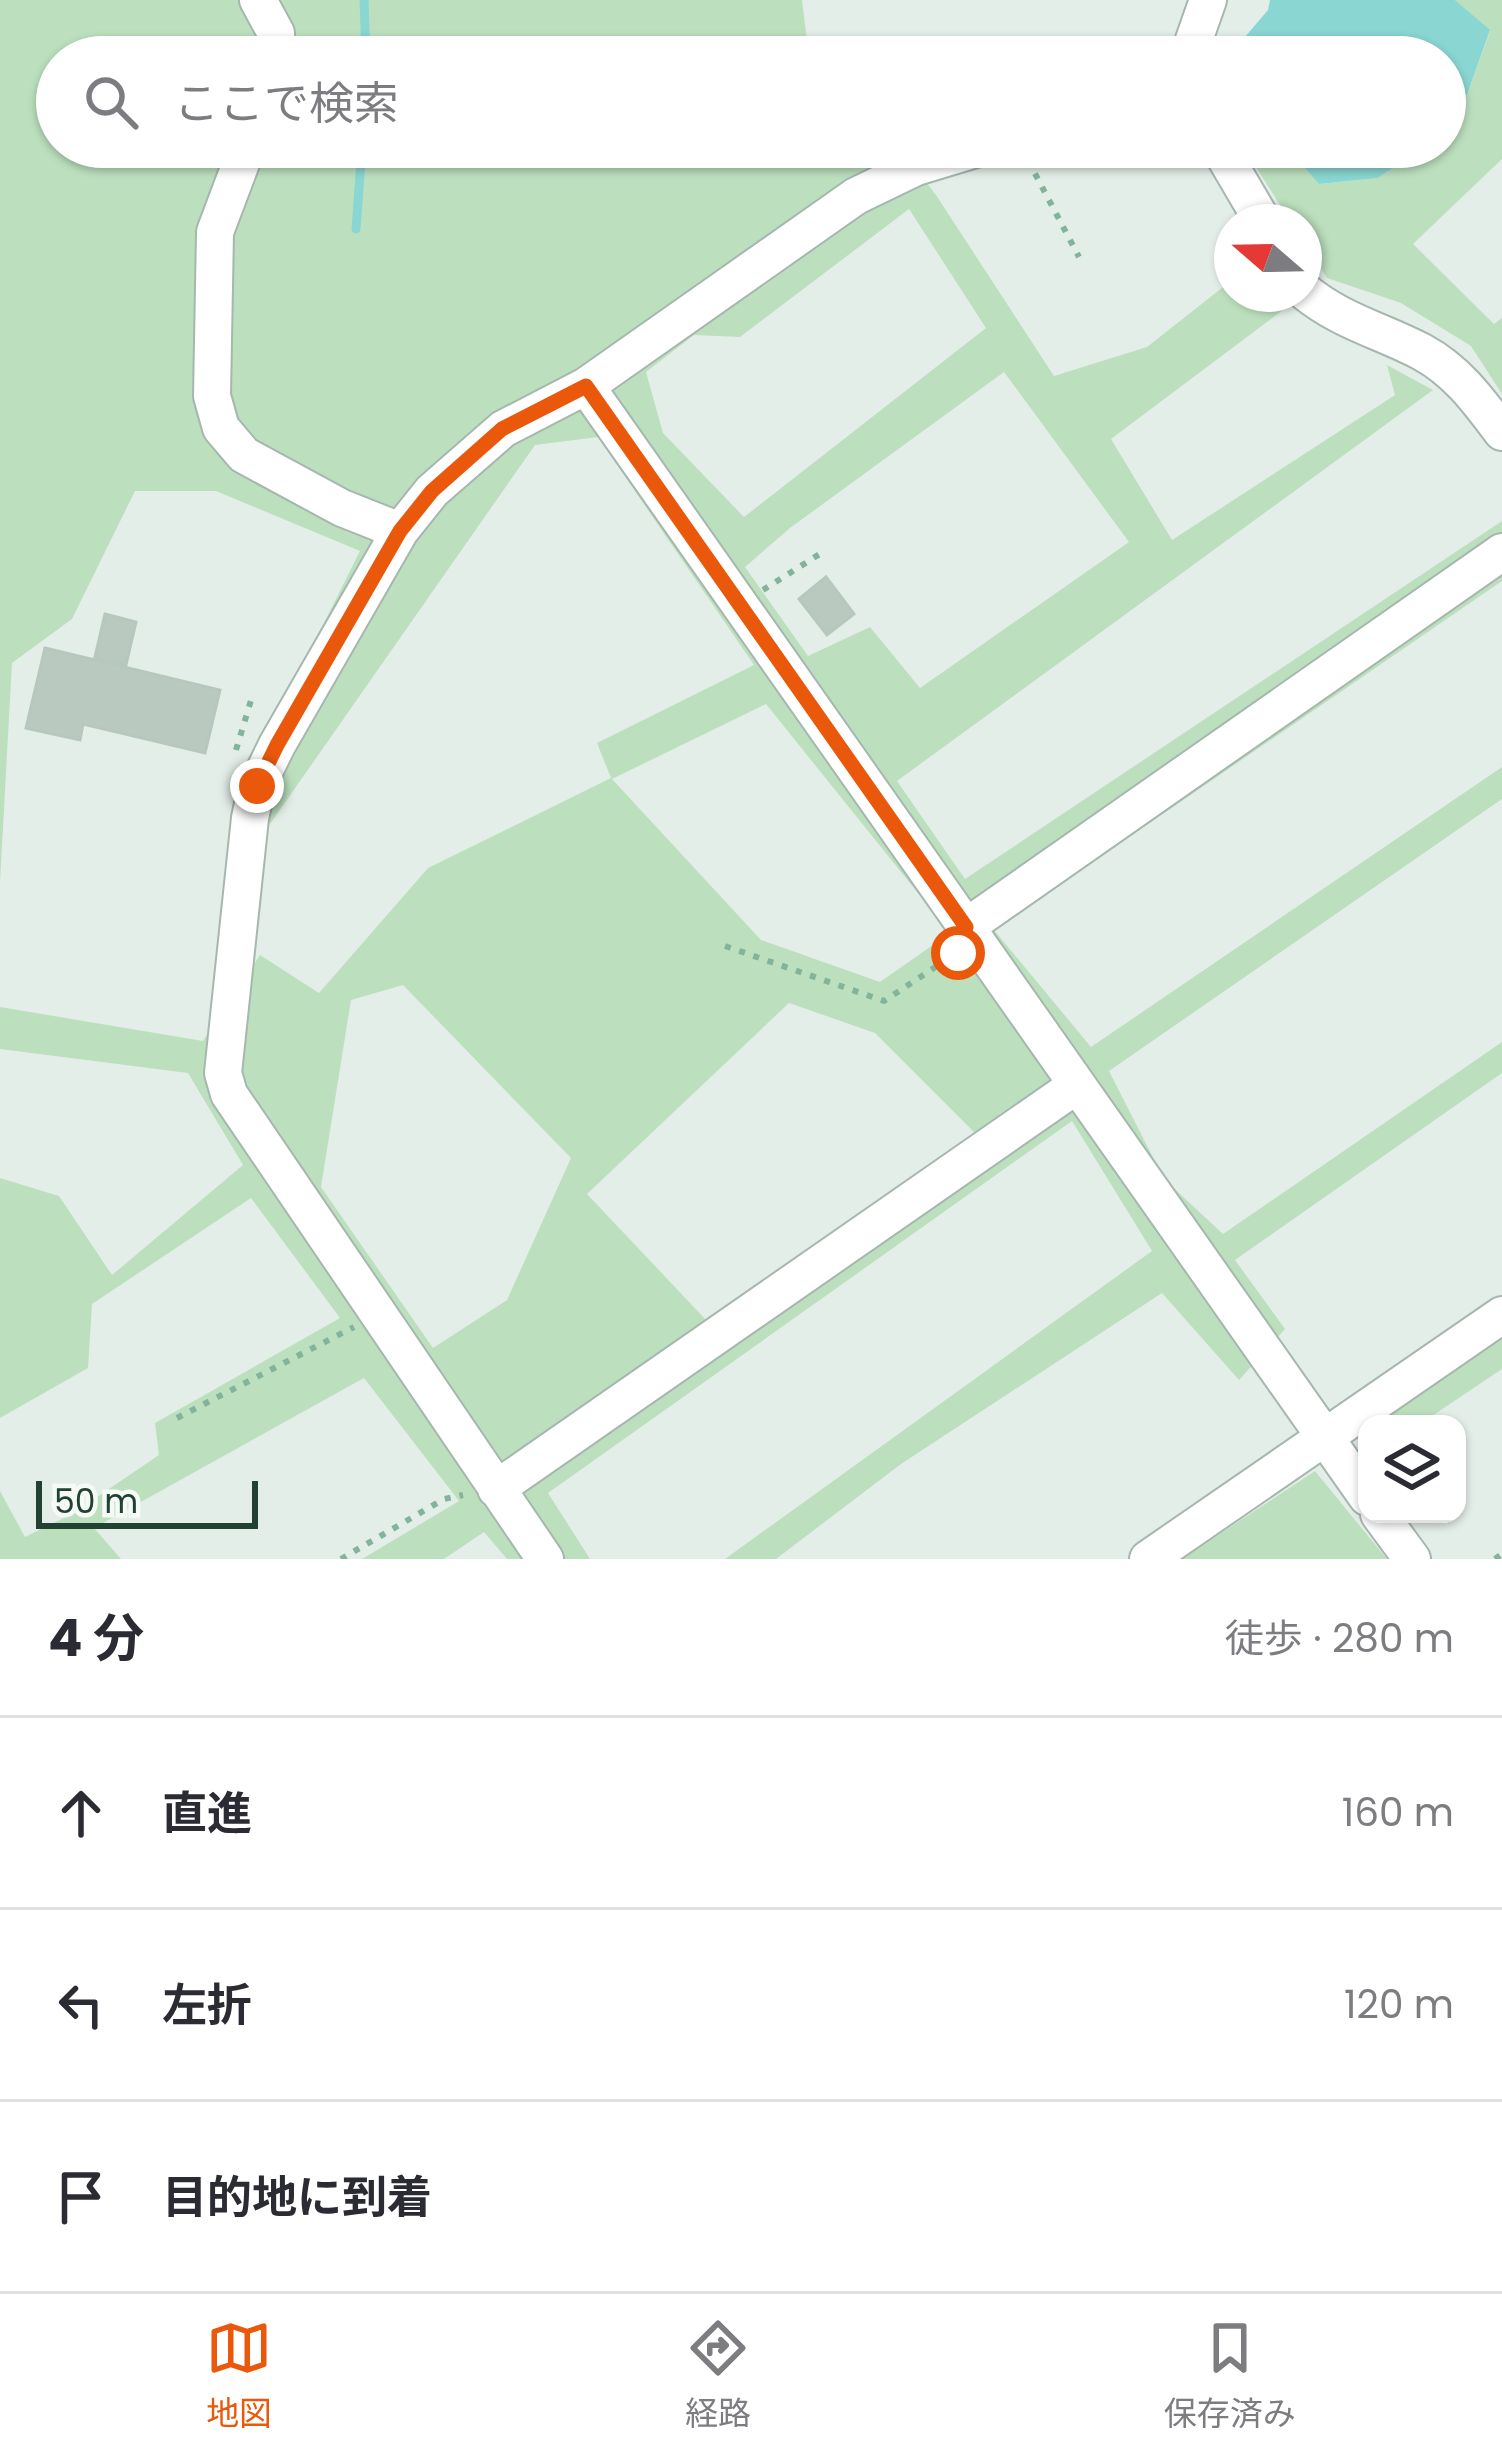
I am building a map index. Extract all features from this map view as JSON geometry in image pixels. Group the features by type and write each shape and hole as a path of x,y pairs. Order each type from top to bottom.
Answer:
{"street":[{"path":"258,0 276,36"},
{"path":"1195,36 1208,0"},
{"path":"239,168 214,232 212,396 221,428 244,455 342,508 400,531"},
{"path":"544,1559 230,1094 223,1073 257,786 400,531 432,491 502,429 586,386 856,196 914,168"},
{"path":"1231,168 1252,204"},
{"path":"1322,306 1424,353 1465,383 1502,432"},
{"path":"586,386 1358,1484"},
{"path":"966,927 1502,551"},
{"path":"496,1489 1077,1084"},
{"path":"1148,1559 1502,1315"},
{"path":"1386,1523 1412,1559"}],"path":[{"path":"1032,168 1079,257"},
{"path":"740,605 826,550"},
{"path":"725,946 884,1001 958,953 966,927"},
{"path":"177,1418 378,1314"},
{"path":"341,1559 444,1499 496,1489"}],"green space":[{"path":"0,0 802,0 806,36 36,36 36,168 915,168 1054,376 1147,347 1214,294 1214,312 1280,312 1111,439 1172,540 1395,395 1387,365 1433,390 897,781 965,879 1502,521 1502,581 994,930 1091,1047 1502,767 1502,799 1109,1071 1164,1179 1223,1234 1502,1042 1502,1073 1235,1260 1285,1329 1239,1380 1162,1293 901,1464 776,1559 725,1559 1152,1251 1072,1121 548,1493 590,1559 507,1559 484,1532 444,1559 362,1559 459,1501 364,1378 94,1528 121,1559 0,1559 0,1491 25,1537 72,1514 159,1455 155,1423 340,1318 251,1198 92,1304 88,1368 0,1418 0,1178 59,1196 112,1275 243,1165 188,1073 0,1049 0,1007 203,1041 260,955 319,993 428,868 611,778 597,743 754,665 598,437 535,445 270,824 240,791 360,551 216,491 135,491 72,619 12,663 0,882","holes":["909,209 986,328 744,517 663,433 646,372 694,335 740,337","1004,372 1129,542 920,688 870,627 808,656 745,567 790,528","766,704 950,933 880,982 761,940 612,779","403,985 571,1158 507,1300 433,1348 321,1187 351,1000","789,1003 875,1033 978,1136 708,1322 587,1194"]},
{"path":"1455,0 1502,0 1502,159 1413,244 1494,324 1502,318 1502,394 1471,346 1401,303 1327,278 1322,270 1322,204 1279,204 1256,168 1306,168 1320,184 1378,178 1393,168 1466,168 1466,98 1490,31"},
{"path":"1502,1326 1502,1369 1433,1415 1379,1415"},
{"path":"1315,1471 1387,1559 1182,1559"}],"water":[{"path":"1270,0 1455,0 1490,30 1466,98 1466,36 1246,36 1268,10"},
{"path":"1305,168 1393,168 1378,178 1319,184"}],"building":[{"path":"826,577 854,614 827,635 799,599"},
{"path":"105,614 136,622 126,665 95,657"},
{"path":"45,648 220,690 205,753 83,724 80,740 26,728"}],"waterway":[{"path":"364,0 365,36"},
{"path":"356,229 360,168"}],"route":[{"path":"257,786 400,531 432,491 502,429 586,386 966,927 958,953"}]}
